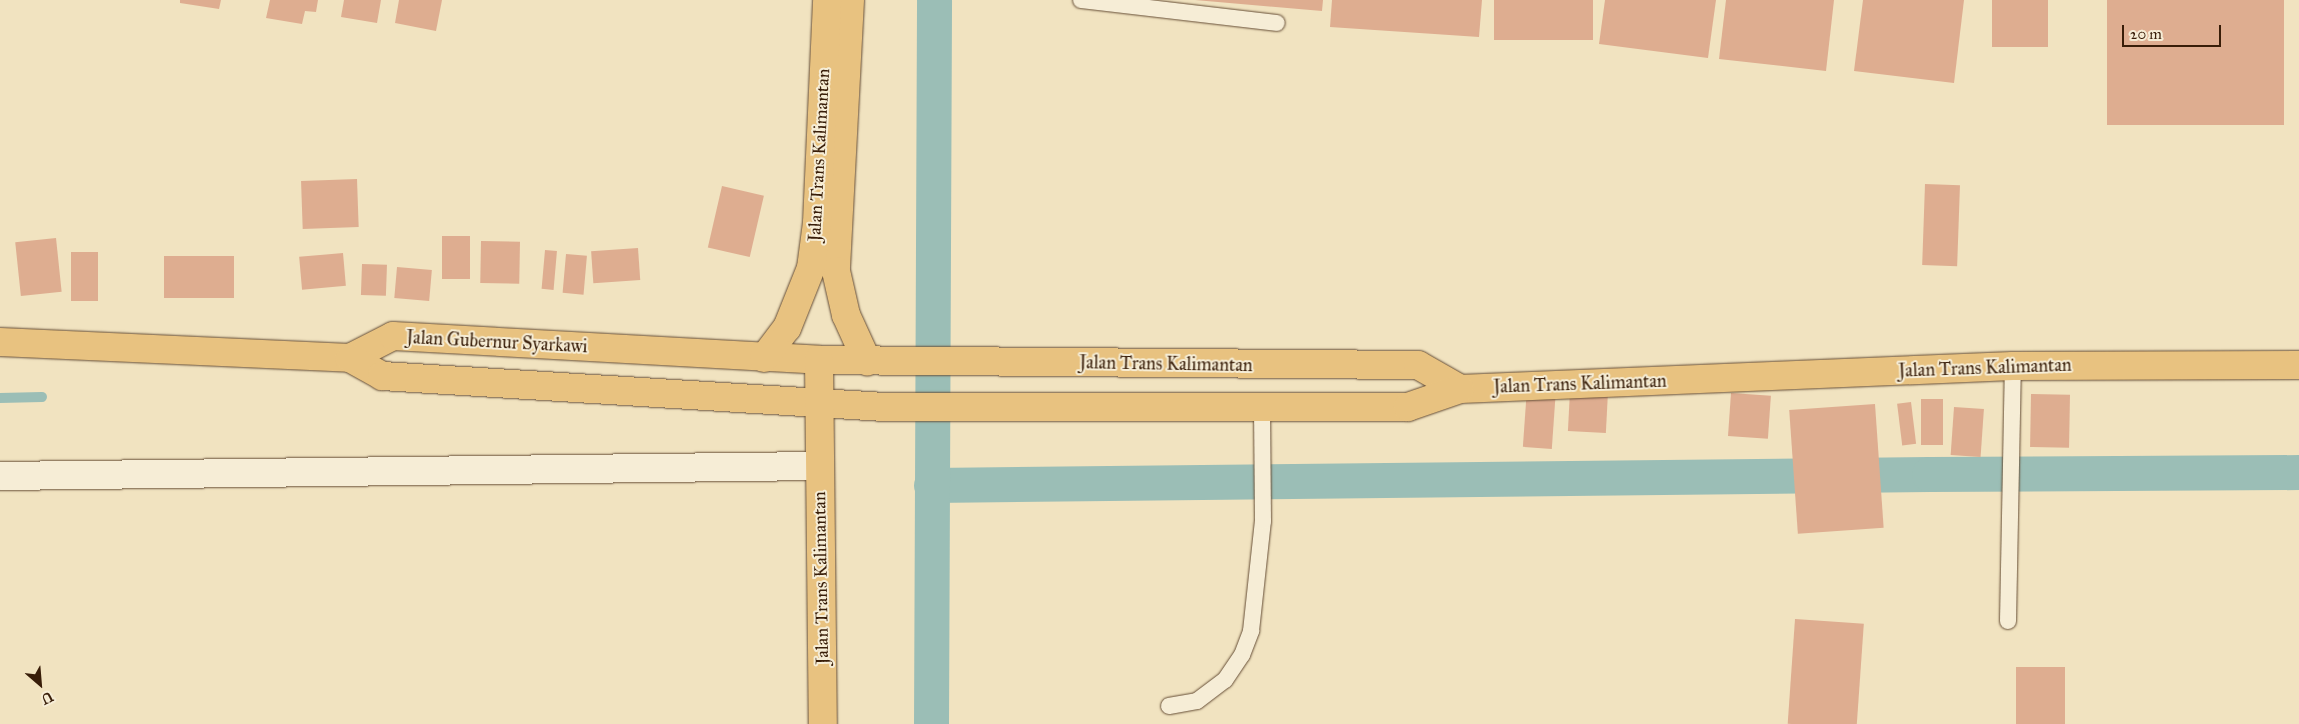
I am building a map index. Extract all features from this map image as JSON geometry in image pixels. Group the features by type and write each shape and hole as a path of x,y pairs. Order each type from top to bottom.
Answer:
{"highway":[{"name":"Jalan Trans Kalimantan","path":"764,358 787,328 810,268 817,223 828,0"},
{"name":"Jalan Trans Kalimantan","path":"850,0 836,271 846,315 876,361"},
{"name":"Jalan Gubernur Syarkawi","path":"0,342 350,358 393,336 819,360"},
{"path":"350,358 382,376 885,407 1408,407 1460,389"},
{"name":"Jalan Trans Kalimantan","path":"823,724 819,360 1418,365 1460,389 2013,366 2299,365"}],"street":[{"path":"0,476 820,466"}],"lane":[{"path":"1080,0 1277,23"},
{"path":"2008,621 2013,366"},
{"path":"1169,706 1197,701 1225,680 1242,655 1251,631 1263,521 1264,454 1262,407"}],"building":[{"path":"180,0 221,0 219,9 180,3"},
{"path":"270,0 318,0 316,12 305,11 302,24 266,18"},
{"path":"344,0 381,0 377,23 341,17"},
{"path":"399,0 442,0 436,31 395,23"},
{"path":"1195,0 1323,0 1322,11"},
{"path":"1332,0 1482,0 1479,37 1330,27"},
{"path":"1494,0 1593,0 1593,40 1494,40"},
{"path":"1605,0 1716,0 1708,58 1599,44"},
{"path":"1726,0 1834,0 1826,71 1719,59"},
{"path":"1863,0 1964,0 1954,83 1854,71"},
{"path":"1992,0 2048,0 2048,47 1992,47"},
{"path":"2107,0 2284,0 2284,125 2107,125"},
{"path":"357,179 359,227 303,229 301,181"},
{"path":"1925,184 1960,185 1957,266 1922,265"},
{"path":"722,186 764,196 750,257 708,247"},
{"path":"442,236 470,236 470,279 442,279"},
{"path":"56,238 62,292 21,296 15,242"},
{"path":"481,241 520,242 519,284 480,283"},
{"path":"638,248 640,280 593,283 591,251"},
{"path":"545,250 557,251 554,290 542,289"},
{"path":"71,252 98,252 98,301 71,301"},
{"path":"343,253 346,286 302,290 299,257"},
{"path":"566,254 587,256 584,295 563,293"},
{"path":"164,256 234,256 234,298 164,298"},
{"path":"362,264 387,265 386,296 361,295"},
{"path":"397,267 432,270 429,301 394,298"},
{"path":"1527,388 1556,390 1552,449 1523,447"},
{"path":"1570,391 1608,393 1606,433 1568,431"},
{"path":"1731,393 1771,396 1768,439 1728,436"},
{"path":"2031,394 2070,395 2069,448 2030,447"},
{"path":"1921,399 1943,399 1943,445 1921,445"},
{"path":"1911,402 1916,444 1902,445 1897,404"},
{"path":"1875,404 1884,528 1798,534 1789,410"},
{"path":"1954,407 1984,409 1981,457 1951,455"},
{"path":"1795,619 1864,624 1857,724 1788,724"},
{"path":"2016,667 2065,667 2065,724 2016,724"}],"waterway":[{"path":"931,724 934,0"},
{"path":"0,398 42,397"},
{"path":"931,485 1929,474 2299,472"}]}
